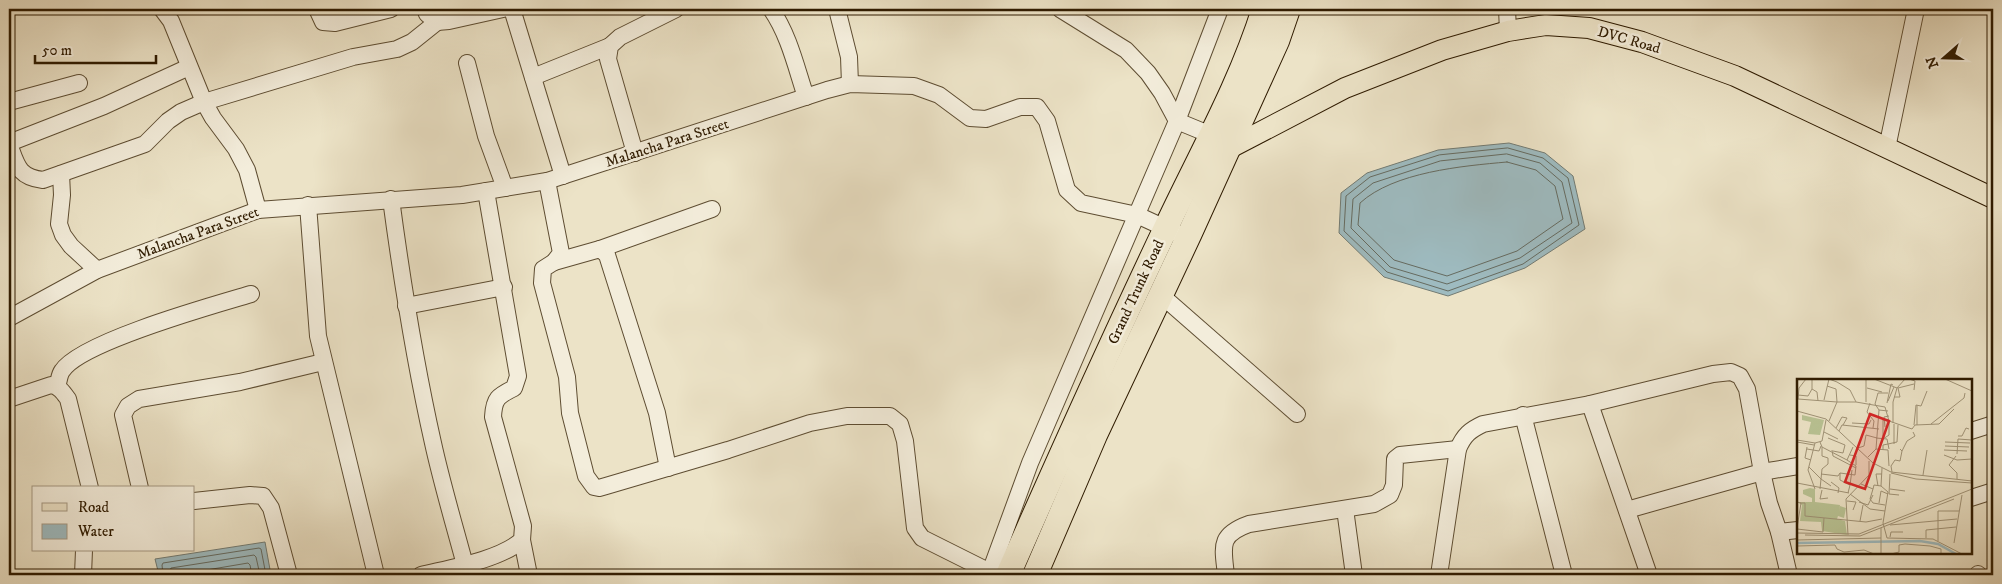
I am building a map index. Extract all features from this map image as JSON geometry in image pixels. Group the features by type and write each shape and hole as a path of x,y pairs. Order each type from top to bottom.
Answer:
{"highway":[{"name":"Grand Trunk Road","path":"1035,575 1095,435 1188,238 1264,9"},
{"name":"Grand Trunk Road","path":"996,574 1069,436 1166,229 1277,41 1288,9"}],"main road":[{"name":"DVC Road","path":"1219,142 1345,88 1442,50 1508,31 1546,25 1589,28 1642,42 1735,76 1993,198"}],"street":[{"path":"162,9 171,21 204,102 213,118 236,149 247,170 258,210"},
{"path":"317,9 323,22 335,23 391,9"},
{"path":"425,9 427,14 437,22"},
{"path":"189,67 104,106 9,143 19,169 30,178 43,180 145,144 168,121 181,112 204,102 353,57 397,49 412,42 437,22 502,9"},
{"path":"512,9 533,77 555,178 561,253 554,262"},
{"path":"533,77 610,46 620,37 676,9"},
{"path":"771,9 777,17 788,43 806,97"},
{"path":"837,9 849,57 850,84"},
{"path":"1060,9 1126,50 1148,73 1162,93 1177,121 1219,142"},
{"path":"712,209 600,249 554,262 543,269 542,283 567,377 570,413 589,482 594,487 599,488 810,423 847,416 890,416 900,424 905,441 915,528 922,538 996,574 1030,463 1177,121 1220,9"},
{"path":"1507,9 1508,31"},
{"path":"1887,148 1916,9"},
{"path":"610,46 608,59 635,153"},
{"path":"467,63 486,136 505,188"},
{"path":"9,102 79,83"},
{"name":"Malancha Para Street","path":"9,318 97,270 258,210 462,194 555,178 850,84 914,86 938,95 970,118 986,119 1020,107 1036,107 1047,121 1067,190 1081,203 1137,216 1188,238"},
{"path":"61,174 62,194 59,224 71,246 97,270"},
{"path":"486,190 518,376 514,388 501,394 494,403 493,417 523,526 522,540 529,575"},
{"path":"391,199 406,306 433,446 465,565"},
{"path":"308,205 318,336 376,575"},
{"path":"600,249 607,255 650,389 668,468"},
{"path":"406,306 504,287"},
{"path":"57,386 62,371 72,362 90,351 131,333 183,314 251,294"},
{"path":"1161,295 1297,414"},
{"path":"140,486 123,415 128,406 139,399 240,382 323,362"},
{"path":"1439,575 1458,449 1463,437 1472,429 1483,424 1523,415 1590,404 1713,374 1731,372 1740,376 1747,389 1762,472 1769,503 1779,532 1788,575"},
{"path":"9,399 51,386 57,386 63,390 68,399 90,486"},
{"path":"1590,404 1649,575"},
{"path":"1523,415 1564,575"},
{"path":"1972,431 1993,424"},
{"path":"1226,575 1223,547 1227,536 1235,529 1249,524 1374,504 1390,495 1394,486 1396,459 1400,455 1458,449"},
{"path":"1627,510 1762,472 1797,466"},
{"path":"1972,498 1993,491"},
{"path":"195,501 250,495 262,496 271,508 289,575"},
{"path":"1346,509 1354,575"},
{"path":"1779,532 1797,530"},
{"path":"421,575 465,565 512,549 522,540"},
{"path":"83,575 84,552"}],"water":[{"path":"1509,143 1545,153 1573,176 1585,229 1525,268 1448,296 1384,277 1339,233 1341,193 1367,173 1438,150"},
{"path":"265,542 271,575 159,575 155,559"}]}
